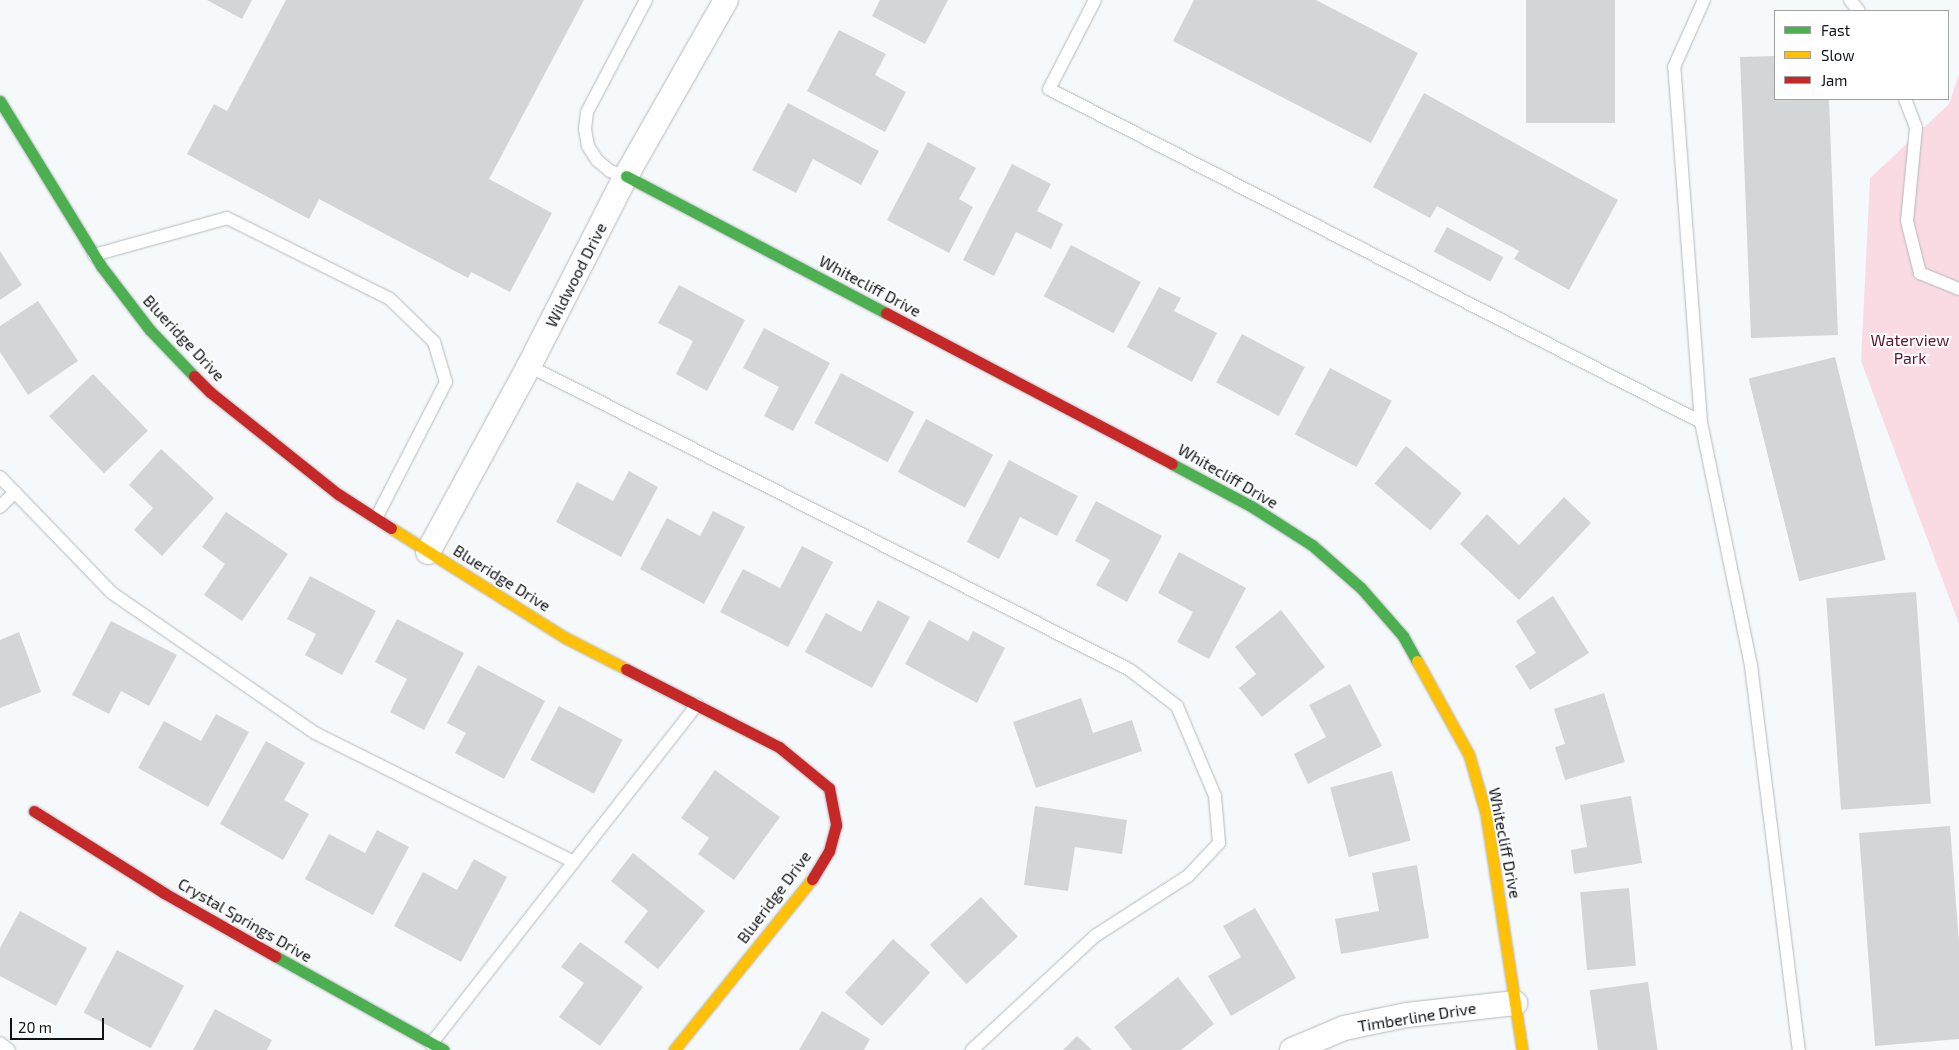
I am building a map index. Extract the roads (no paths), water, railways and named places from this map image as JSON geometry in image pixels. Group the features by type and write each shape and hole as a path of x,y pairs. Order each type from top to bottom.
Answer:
{"street":[{"name":"Wildwood Drive","path":"428,552 529,366 626,176 726,0"},
{"name":"Blueridge Drive","path":"0,101 94,255 150,330 210,392 283,452 376,518 428,552 566,638 779,747 810,770 829,788 836,825 829,851 814,877 674,1050"},
{"name":"Whitecliff Drive","path":"626,176 1197,476 1312,545 1361,588 1403,636 1469,755 1486,814 1522,1050"},
{"name":"Crystal Springs Drive","path":"34,811 164,893 429,1047 444,1050"},
{"name":"Timberline Drive","path":"1292,1050 1344,1028 1407,1015 1515,1003"}],"lane":[{"path":"626,176 610,170 597,160 588,146 585,129 587,112 646,0"},
{"path":"1095,0 1049,89 1702,422"},
{"path":"1704,0 1674,67 1702,422 1751,666 1799,1050"},
{"path":"1850,0 1858,10"},
{"path":"1905,100 1916,128 1907,221 1920,273 1959,289"},
{"path":"94,255 227,218 390,299 434,342 446,382 376,518"},
{"path":"529,366 1130,670 1177,706 1215,796 1219,843 1188,876 1095,936 972,1050"},
{"path":"0,477 112,592 315,733 574,862"},
{"path":"0,507 15,492"},
{"path":"429,1047 697,705"},
{"path":"0,1043 9,1050"}],"park label":[{"name":"Waterview Park","path":"1910,349"}]}
